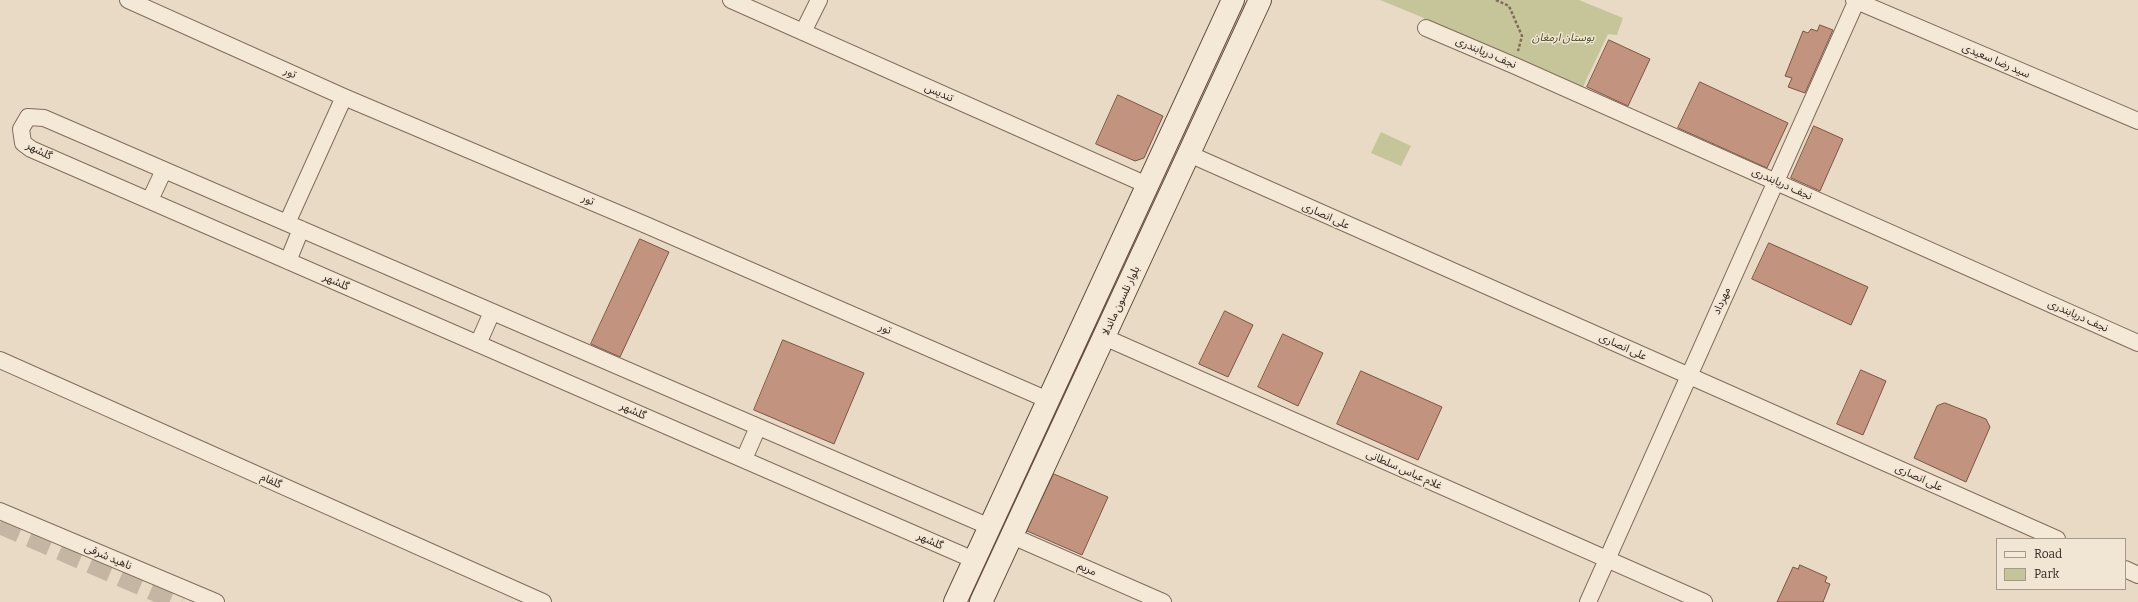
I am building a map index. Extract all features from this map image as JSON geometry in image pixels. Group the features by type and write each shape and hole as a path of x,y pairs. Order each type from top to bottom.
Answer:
{"main road":[{"path":"955,602 1233,0"},
{"name":"بلوار نلسون ماندلا","path":"981,602 1260,0"}],"street":[{"name":"تور","path":"128,0 344,97 639,222 1048,400"},
{"name":"تندیس","path":"731,0 1148,185"},
{"path":"803,32 819,0"},
{"name":"سید رضا سعیدی","path":"1856,0 2138,121"},
{"name":"مهرداد","path":"1588,602 1856,0"},
{"name":"نجف دریابندری","path":"1426,28 1776,181 2138,343"},
{"path":"287,223 344,97"},
{"name":"گلشهر","path":"974,560 31,148 23,143 21,129 28,117 44,118 990,526"},
{"name":"علی انصاری","path":"1189,154 2055,538"},
{"path":"150,200 164,170"},
{"path":"288,261 301,230"},
{"path":"478,344 492,312"},
{"name":"غلام عباس سلطانی","path":"1104,337 1704,602"},
{"name":"گلفام","path":"0,360 543,602"},
{"path":"744,460 758,427"},
{"name":"ناهید شرقی","path":"0,511 216,602"},
{"name":"مریم","path":"1012,536 1163,602"},
{"path":"2126,569 2138,575"}],"path":[{"path":"1496,0 1509,6 1522,36 1513,65"}],"green space":[{"name":"بوستان ارمغان","path":"1380,0 1579,0 1623,18 1617,35 1608,34 1582,89 1422,22 1424,18"},
{"path":"1381,132 1411,146 1401,166 1371,153"}],"building":[{"path":"1820,25 1833,30 1805,93 1788,87 1792,78 1785,76 1803,31 1808,33 1811,29 1817,31"},
{"path":"1609,40 1650,59 1628,106 1587,87"},
{"path":"1700,82 1788,123 1767,168 1678,128"},
{"path":"1118,95 1163,116 1144,158 1135,161 1096,144"},
{"path":"1814,126 1843,139 1820,191 1791,178"},
{"path":"640,239 669,252 620,357 591,344"},
{"path":"1769,243 1868,287 1851,325 1752,279"},
{"path":"1225,311 1253,325 1228,377 1199,364"},
{"path":"1283,334 1323,353 1298,406 1258,387"},
{"path":"783,340 864,373 834,444 754,410"},
{"path":"1861,370 1886,381 1863,435 1837,424"},
{"path":"1361,371 1442,407 1418,460 1337,424"},
{"path":"1945,403 1986,419 1990,427 1966,482 1914,458 1937,406"},
{"path":"1054,474 1108,497 1082,555 1027,531"},
{"path":"1800,565 1827,577 1825,582 1830,584 1823,602 1777,602 1793,567 1798,569"}],"tunnel":[{"path":"0,523 182,602"}]}
